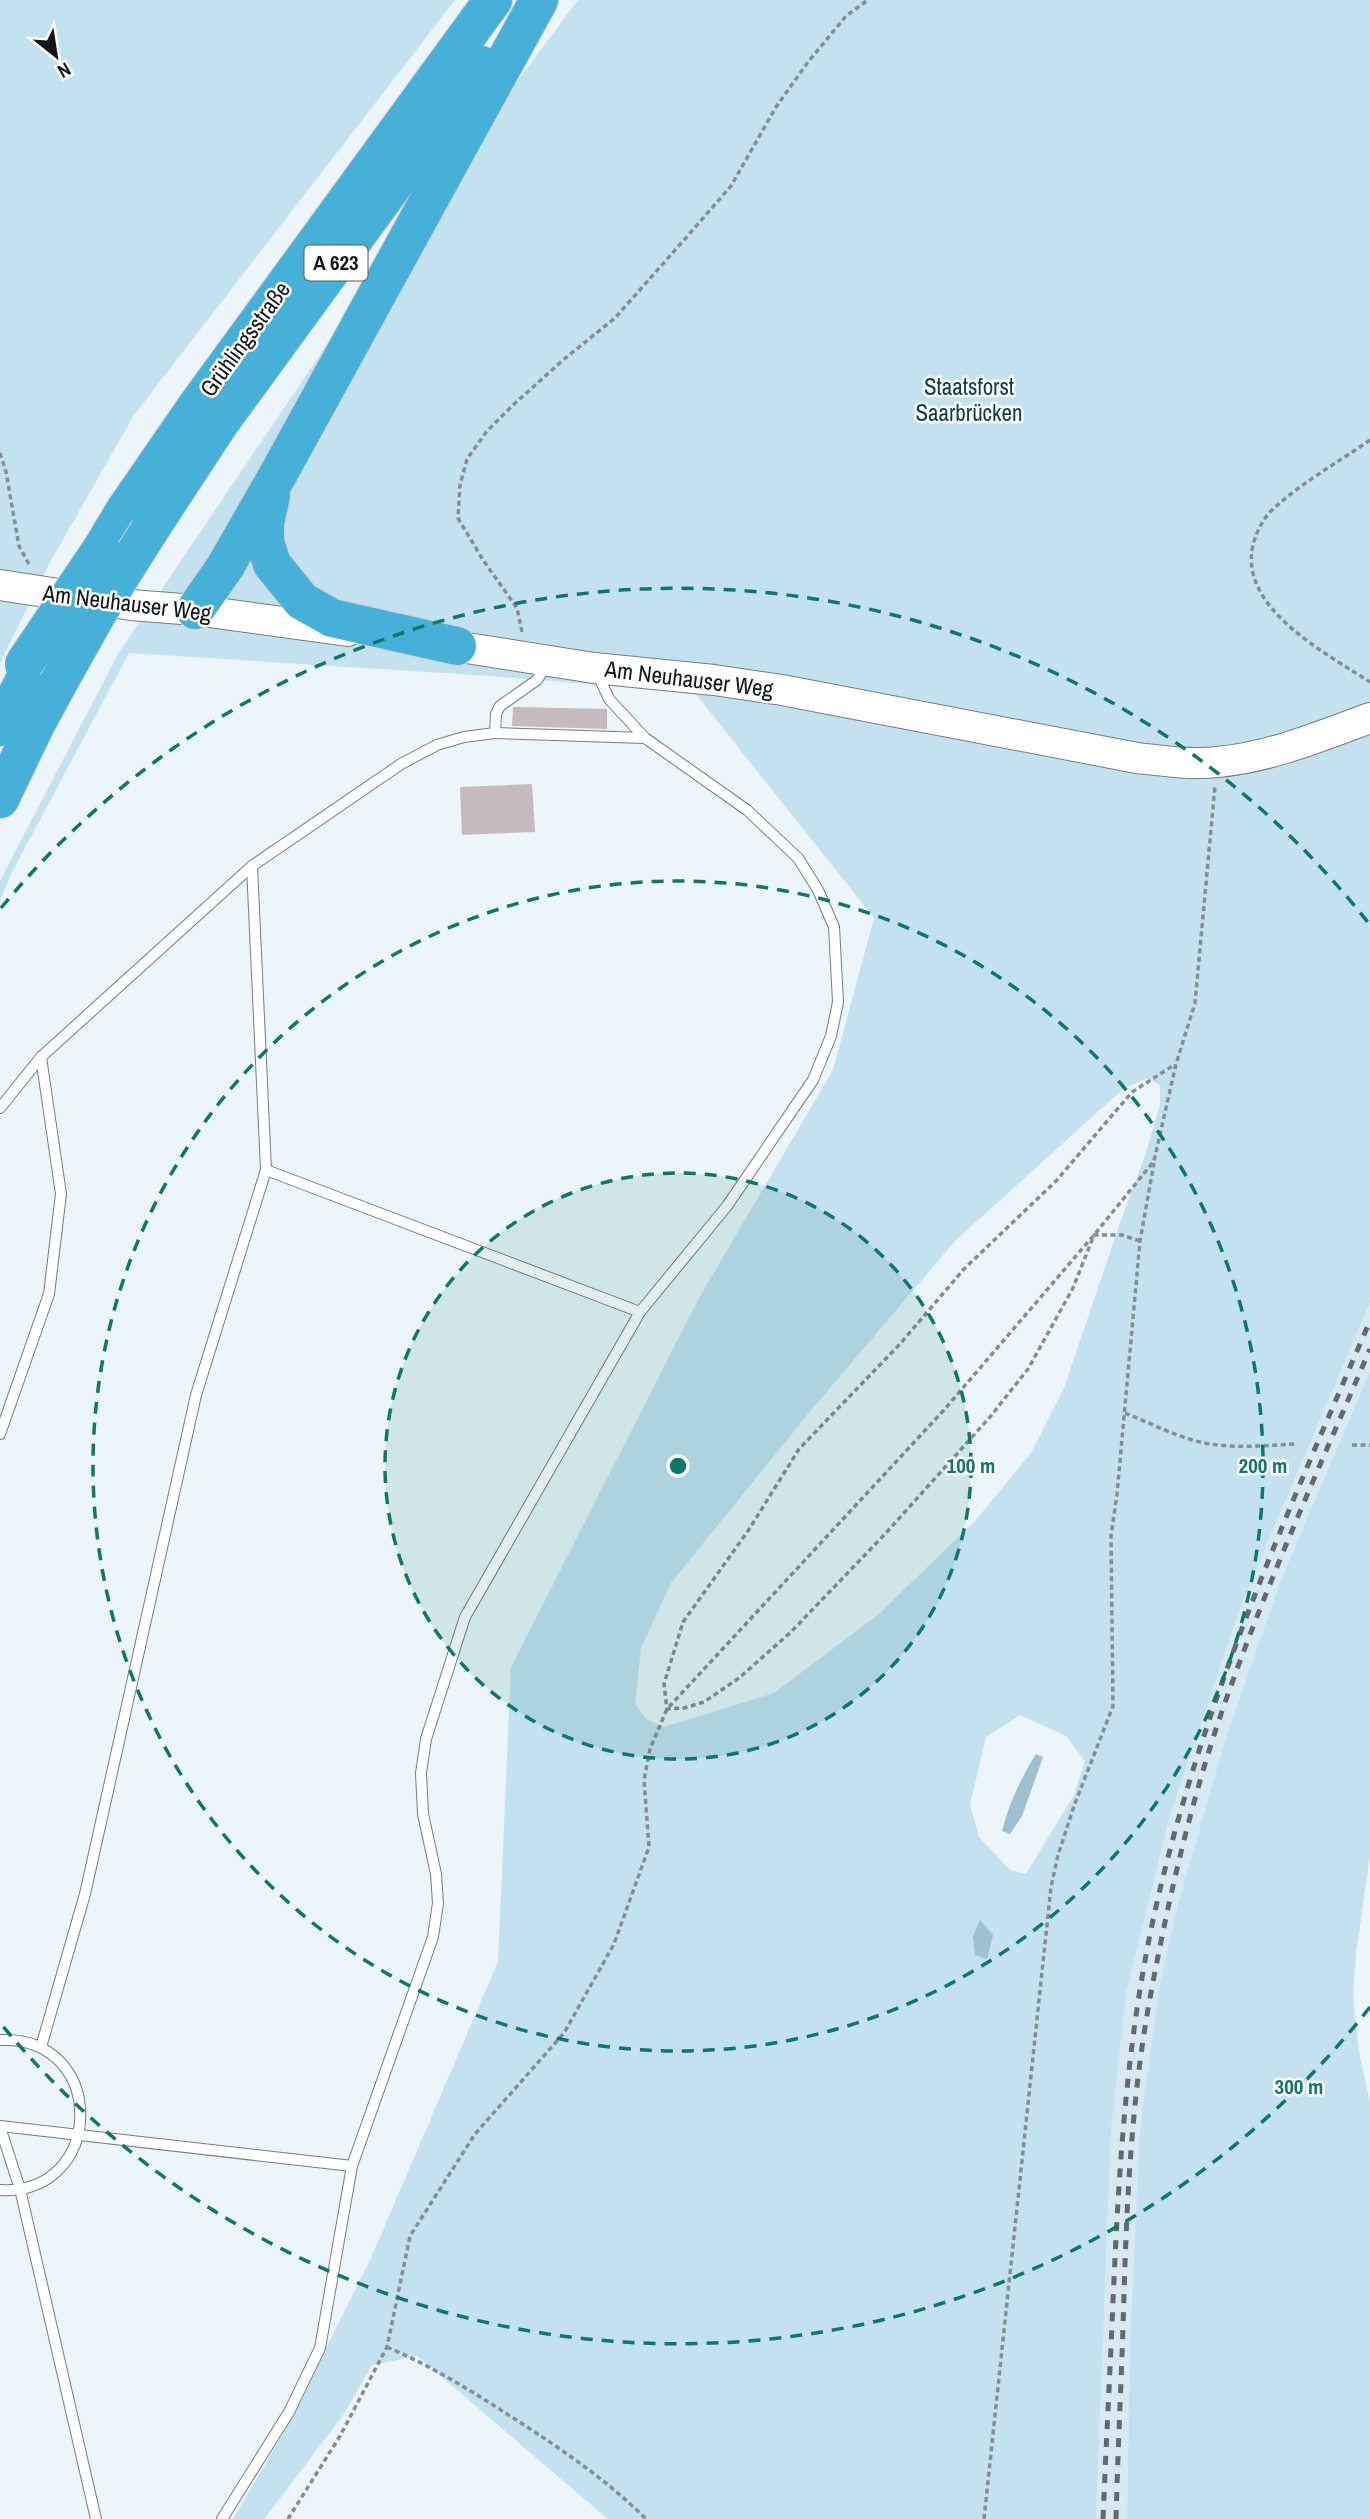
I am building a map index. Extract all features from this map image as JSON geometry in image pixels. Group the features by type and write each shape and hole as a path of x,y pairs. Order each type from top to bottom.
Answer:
{"highway":[{"name":"Grühlingsstraße","path":"137,521 196,407 493,0"},
{"name":"A 623","path":"0,727 39,670 101,550 137,521 227,413 529,0"},
{"path":"195,611 225,566 280,471 539,0"},
{"path":"280,471 271,494 265,523 265,542 272,564 302,601 332,618 457,646"},
{"name":"A 623","path":"0,799 35,726 39,670 101,607 137,521"},
{"path":"0,695 39,670"}],"street":[{"name":"Am Neuhauser Weg","path":"0,585 131,605 457,646 594,668 782,690 1136,758 1180,763 1217,763 1278,751 1370,718"}],"lane":[{"path":"495,733 496,714 500,706 537,680 538,660"},
{"path":"222,2519 289,2412 320,2348 352,2166 433,1937 438,1903 422,1814 421,1773 426,1739 465,1617 640,1312 727,1206 813,1080 831,1036 838,1002 834,927 818,890 798,858 747,810 645,738 609,699 594,668"},
{"path":"0,1108 41,1057 252,866 401,764 438,745 464,737 495,733 645,738"},
{"path":"41,2047 85,1894 196,1395 265,1170 252,866"},
{"path":"0,1434 49,1294 61,1194 41,1057"},
{"path":"265,1170 640,1312"},
{"path":"0,2040 17,2040 41,2047 63,2064 75,2083 82,2107 80,2134 73,2151 56,2172 20,2189 0,2190"},
{"path":"96,2519 20,2189 0,2127 352,2166"}],"path":[{"path":"538,660 516,608 458,518 460,485 467,459 487,431 512,406 615,318 684,240 731,186 776,107 808,62 846,16 869,0"},
{"path":"1370,440 1269,514 1256,534 1251,556 1255,582 1269,605 1298,635 1370,682"},
{"path":"0,453 19,546 30,567 37,592"},
{"path":"984,2519 1051,1887 1074,1806 1113,1706 1111,1536 1140,1241 1154,1161 1176,1064 1195,1003 1217,763"},
{"path":"667,1709 664,1684 683,1622 748,1531 799,1449 900,1344 964,1269 1056,1181 1132,1092 1176,1064"},
{"path":"288,2519 340,2436 387,2347 410,2236 475,2134 564,2033 614,1944 649,1847 644,1780 650,1749 667,1709 944,1410 1154,1161"},
{"path":"667,1709 684,1708 704,1702 739,1678 791,1632 886,1533 990,1417 1028,1369 1073,1288 1094,1235"},
{"path":"1094,1235 1122,1235 1140,1241"},
{"path":"1125,1413 1188,1439 1250,1447 1294,1444"},
{"path":"1352,1445 1370,1445"},
{"path":"387,2347 425,2363 556,2446 620,2493 646,2519"}],"shaded area":[{"path":"1370,1302 1370,1371 1280,1582 1225,1741 1160,1984 1140,2126 1130,2342 1127,2519 1096,2519 1111,2131 1126,1994 1170,1815 1242,1603"},
{"path":"1036,1754 1043,1757 1022,1816 1010,1834 1002,1831 1016,1791"},
{"path":"980,1920 993,1935 987,1959 975,1955 973,1936"}],"green space":[{"path":"0,0 455,0 134,415 49,564 0,663"},
{"name":"Staatsforst Saarbrücken","path":"578,0 1370,0 1370,1302 1242,1603 1170,1815 1126,1994 1111,2131 1096,2519 608,2519 417,2356 372,2365 344,2414 264,2519 233,2519 283,2434 371,2258 498,1962 511,1667 699,1298 833,1070 874,918 695,693 490,676 129,653 11,874 0,901 0,881 118,654 380,266","holes":["1149,1078 1160,1086 1160,1105 1145,1156 1064,1388 1031,1453 976,1520 879,1614 774,1693 664,1727 646,1719 635,1704 641,1648 671,1583 812,1409 956,1240 1124,1088","1020,1715 1066,1736 1085,1761 1074,1795 1026,1874 1010,1870 979,1837 970,1805 986,1737"]},
{"path":"1370,1371 1370,1855 1353,1994 1359,2052 1370,2103 1370,2519 1127,2519 1130,2342 1140,2126 1160,1984 1178,1905 1225,1741 1280,1582"}],"building":[{"path":"513,707 607,709 607,729 512,726"},
{"path":"532,784 535,832 462,835 460,787"}],"railway":[{"path":"1103,2519 1115,2251 1125,2105 1137,2008 1155,1911 1196,1759 1221,1685 1278,1538 1370,1321"},
{"path":"1116,2519 1131,2146 1144,2035 1164,1929 1197,1793 1234,1678 1290,1536 1370,1349"}]}
